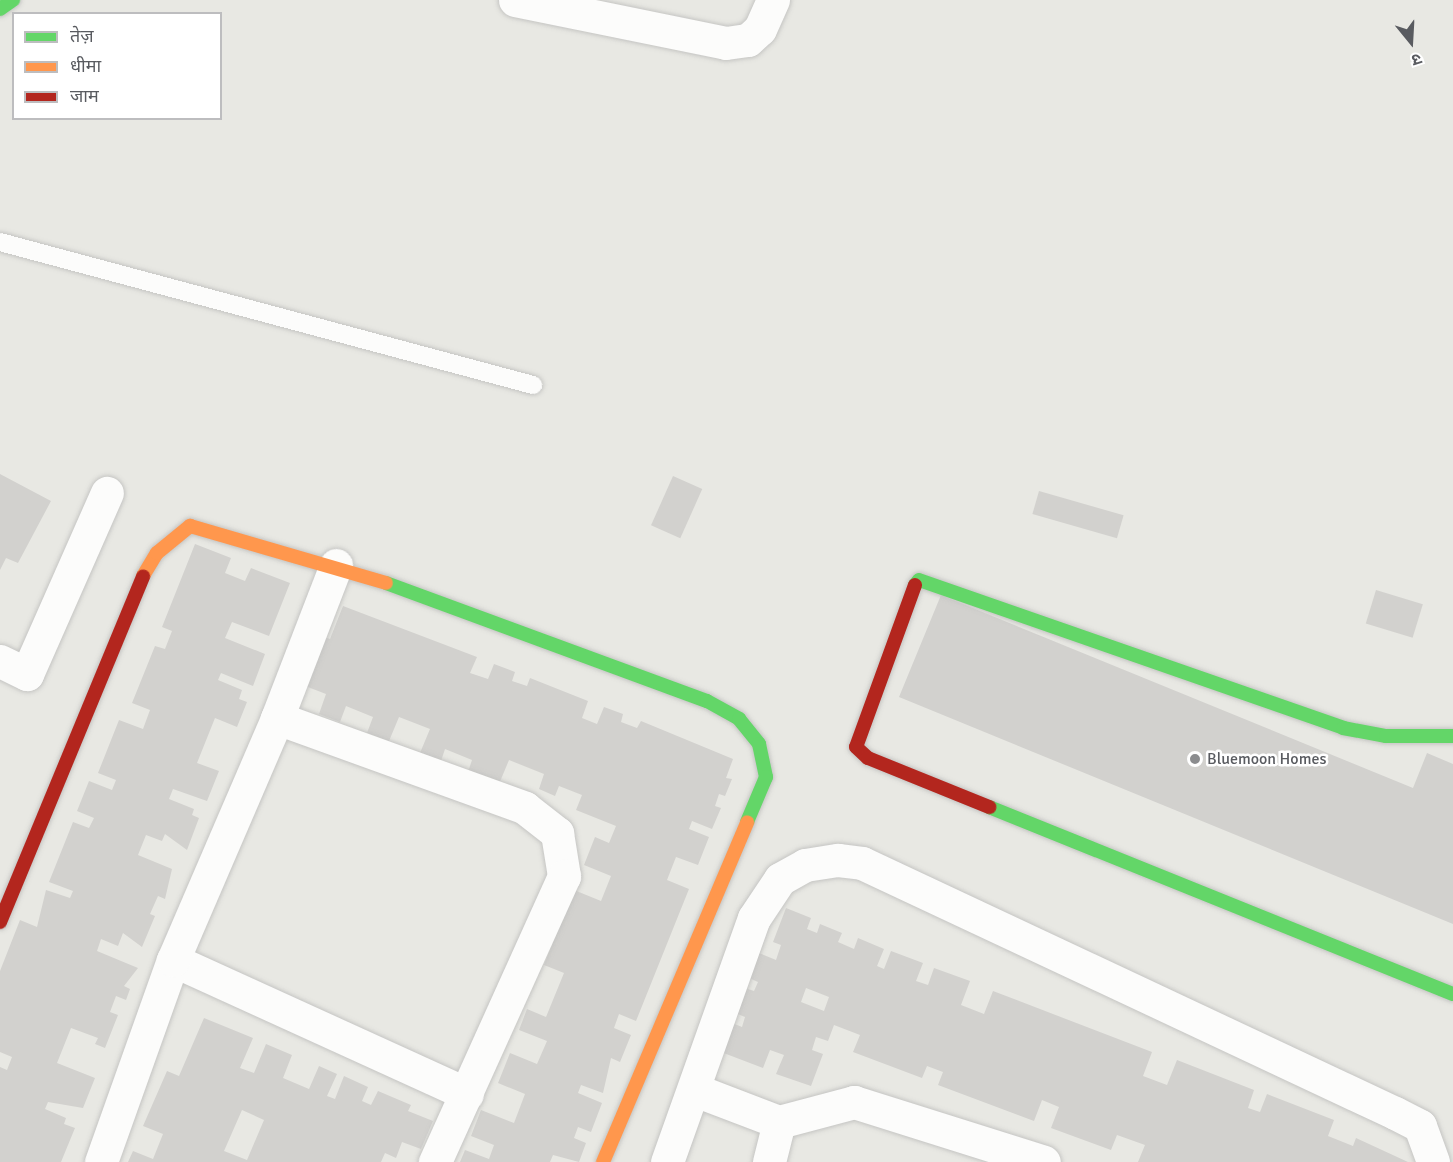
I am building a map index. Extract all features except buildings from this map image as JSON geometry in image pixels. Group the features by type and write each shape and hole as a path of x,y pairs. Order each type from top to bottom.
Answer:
{"main road":[{"path":"0,9 13,0"},
{"path":"0,922 157,553 190,526 336,565 707,701 739,719 759,744 766,777 603,1162"},
{"path":"1453,736 1386,736 1342,728 919,580 909,591 856,747 868,758 1453,994"}],"street":[{"path":"515,0 726,43 748,40 760,29 773,0"},
{"path":"0,662 27,674 107,493"},
{"path":"101,1162 172,960 277,718 336,565"},
{"path":"277,718 525,808 557,833 564,876 435,1162"},
{"path":"667,1162 695,1090 753,918 780,879 805,865 838,860 862,864 1395,1113 1420,1126 1432,1162"},
{"path":"172,960 467,1094"},
{"path":"695,1090 779,1122 854,1102 1044,1162"},
{"path":"769,1162 779,1122"}],"lane":[{"path":"0,242 533,385"}],"traffic: fast":[{"path":"0,9 13,0"},
{"path":"915,585 919,580 1343,728 1386,736 1453,736"},
{"path":"386,583 707,701 739,719 759,744 766,777 747,822"},
{"path":"989,807 1453,994"}],"traffic: slow":[{"path":"143,576 157,553 190,526 386,583"},
{"path":"603,1162 747,822"}],"traffic: jam":[{"path":"0,922 143,576"},
{"path":"915,585 856,747 868,758 989,807"}],"place":[{"name":"Bluemoon Homes","path":"1195,759"}]}
